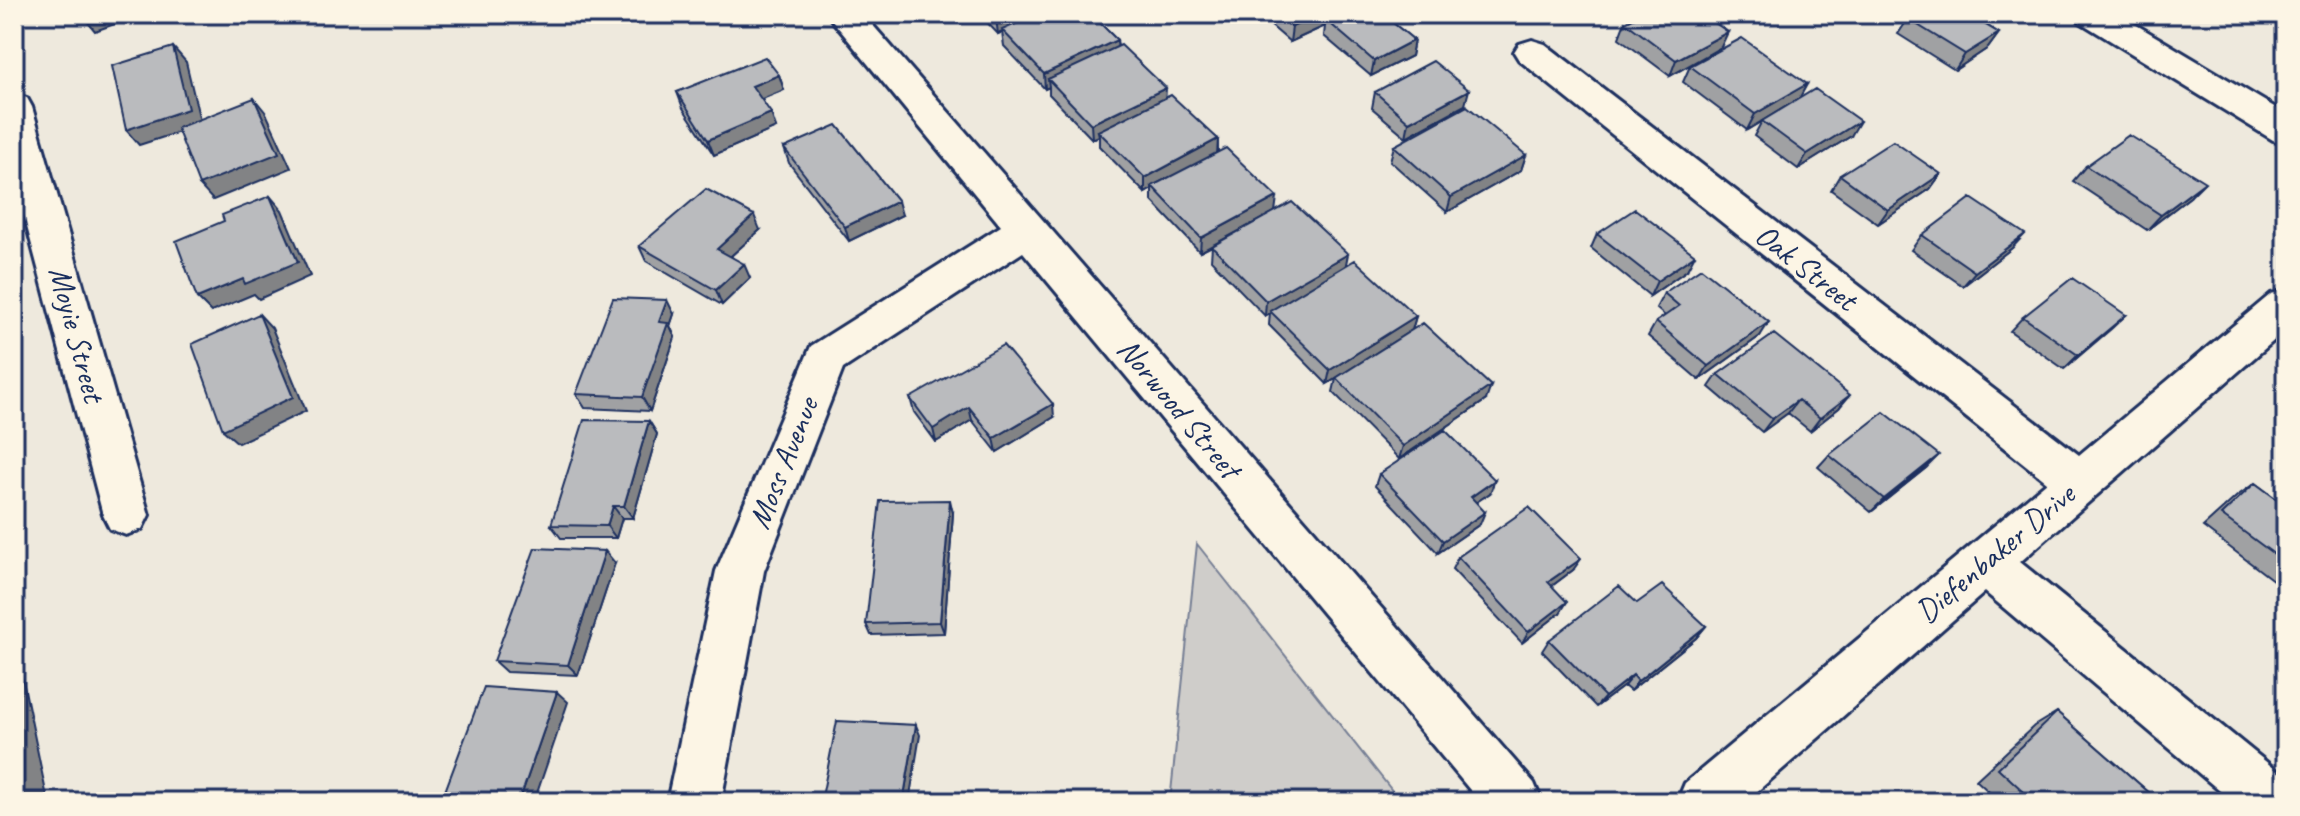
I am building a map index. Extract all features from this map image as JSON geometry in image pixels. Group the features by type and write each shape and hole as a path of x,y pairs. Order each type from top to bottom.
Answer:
{"street":[{"name":"Norwood Street","path":"844,14 1515,802"},
{"path":"2092,14 2286,131"},
{"name":"Oak Street","path":"1532,52 2079,481"},
{"name":"Moyie Street","path":"14,107 126,515"},
{"name":"Moss Avenue","path":"694,802 740,571 826,358 1027,229"},
{"name":"Diefenbaker Drive","path":"1704,802 2286,306"},
{"path":"1984,562 2274,802"}],"shaded area":[{"path":"1197,544 1401,802 1170,802"}],"building":[{"path":"1039,14 1091,14 1117,40 1044,74 1002,30"},
{"path":"1277,14 1319,14 1292,27"},
{"path":"1339,14 1382,14 1414,40 1374,61 1326,20"},
{"path":"1641,14 1702,14 1728,32 1676,60 1625,22"},
{"path":"1916,14 1980,14 1974,18 1999,33 1965,54 1908,19"},
{"path":"1742,38 1807,84 1755,114 1690,66"},
{"path":"1121,45 1166,88 1091,124 1048,79"},
{"path":"173,47 188,109 126,130 112,66"},
{"path":"765,57 779,75 752,86 771,113 708,140 677,92"},
{"path":"1433,61 1469,90 1409,122 1375,92"},
{"path":"1815,89 1860,121 1807,154 1762,121"},
{"path":"1171,95 1218,139 1145,178 1098,131"},
{"path":"254,98 279,153 199,185 177,128"},
{"path":"1467,106 1526,155 1451,197 1394,146"},
{"path":"837,125 898,201 845,227 784,148"},
{"path":"2129,135 2205,182 2161,215 2086,166"},
{"path":"1893,141 1941,174 1888,210 1840,175"},
{"path":"1226,148 1277,197 1201,238 1152,186"},
{"path":"706,189 754,215 717,249 744,264 716,290 639,246"},
{"path":"270,196 298,262 245,284 243,279 197,298 176,241 224,221 222,215"},
{"path":"1971,198 2025,234 1975,272 1922,235"},
{"path":"1292,202 1348,254 1266,301 1212,246"},
{"path":"1635,209 1695,255 1657,281 1597,234"},
{"path":"1355,260 1416,316 1330,370 1270,311"},
{"path":"1701,268 1769,322 1708,366 1656,322 1679,306 1664,293"},
{"path":"2072,278 2126,315 2078,355 2023,317"},
{"path":"613,298 667,300 659,322 668,323 642,397 576,394"},
{"path":"259,314 293,397 223,430 192,344"},
{"path":"1423,323 1491,386 1403,446 1336,378"},
{"path":"1774,334 1850,395 1820,418 1798,400 1772,419 1718,374"},
{"path":"1003,345 1053,404 994,438 969,407 933,429 910,398"},
{"path":"1884,412 1939,455 1884,499 1829,455"},
{"path":"584,420 649,421 624,506 613,506 607,526 551,525"},
{"path":"1445,430 1495,480 1471,497 1485,512 1443,541 1379,474"},
{"path":"2255,483 2286,506 2286,563 2221,515"},
{"path":"950,500 940,622 866,624 880,501"},
{"path":"1529,507 1581,559 1548,582 1567,602 1528,632 1458,557"},
{"path":"535,548 605,551 568,665 494,661"},
{"path":"1662,585 1706,626 1638,681 1633,675 1605,697 1549,640 1619,586 1637,603"},
{"path":"484,687 557,692 519,802 441,802"},
{"path":"2057,712 2160,802 2035,802 1998,768"},
{"path":"837,721 916,725 903,802 821,802"},
{"path":"14,764 19,790 14,792"}]}
